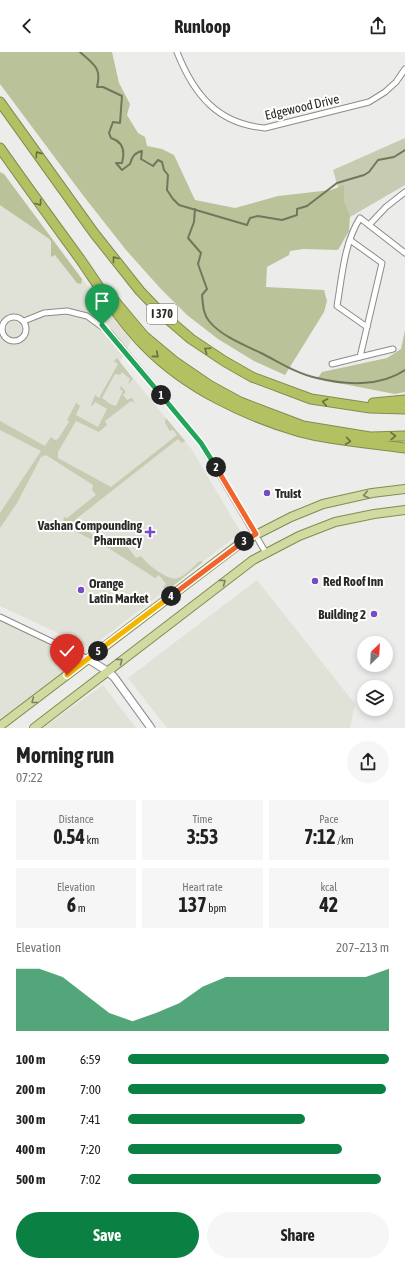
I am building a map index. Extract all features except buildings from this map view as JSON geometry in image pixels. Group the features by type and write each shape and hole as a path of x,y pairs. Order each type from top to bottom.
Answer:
{"highway":[{"name":"I 370","path":"0,102 94,233 140,291 163,315 191,339 224,361 252,377 310,399 346,406 405,409"},
{"name":"I 370","path":"0,148 80,259 144,336 174,361 209,385 240,402 303,426 370,437 405,436"},
{"path":"80,259 112,308 145,347 174,370 217,399 269,422 300,432 329,438 405,448"},
{"path":"346,406 405,400"}],"main road":[{"path":"0,726 221,558 256,534 291,516 323,504 372,494 405,490"},
{"path":"34,728 234,575 266,553 299,536 335,522 374,514 405,510"},
{"path":"88,659 107,671 151,728"}],"street":[{"name":"Edgewood Drive","path":"177,52 189,78 199,92 219,113 248,127 275,127 373,100 396,82 405,69"},
{"path":"369,225 386,207 405,192"},
{"path":"367,326 337,306 350,240 354,228 360,218 405,253"},
{"path":"350,240 382,263 360,357"},
{"path":"24,321 26,332 23,338 16,341 6,338 2,329 7,320 15,317 24,321 44,313 67,311 87,316 109,332 201,443 266,553"},
{"path":"332,364 393,349"},
{"path":"0,617 88,659"}],"shaded area":[{"path":"0,175 131,341 120,362 192,450 240,531 239,534 90,648 0,606"},
{"path":"257,580 355,704 350,728 167,728 128,678"},
{"path":"0,618 87,659 0,725"},
{"path":"103,685 136,728 43,728"}],"green space":[{"path":"0,52 112,52 119,83 130,104 127,115 138,133 145,137 147,146 162,149 174,155 195,200 235,208 278,196 331,190 344,185 344,201 350,216 349,231 338,250 303,249 290,251 289,255 267,267 266,287 324,290 327,301 324,312 285,375 254,361 218,339 187,315 160,288 126,250 0,84"},
{"path":"405,138 405,185 350,217 344,208 333,170"},
{"path":"0,172 4,174 82,279 81,284 77,283 55,255 51,257 51,241 48,238 0,205"},
{"path":"405,330 405,392 395,394 317,379 322,372 387,358 401,349"},
{"path":"117,358 133,379 128,384 130,379 122,372 120,375 115,374 102,398 110,404 116,406 123,391 120,389 121,386 126,392 123,395 127,400 132,398 135,403 131,401 105,421 107,425 99,432 76,421 58,452 58,458 111,487 177,435 173,430 170,431 165,423 166,418 185,441 182,443 178,439 76,519 83,527 100,540 111,544 115,544 126,537 123,541 136,558 141,556 147,563 163,575 178,578 200,561 203,562 168,590 163,587 166,584 159,575 155,578 110,549 67,527 63,522 64,517 67,518 96,495 92,490 93,485 46,455 41,457 17,503 0,528 0,513 41,451 0,430 0,421 45,446 51,437 55,440 58,439 69,422 67,420 76,403 80,406 76,415 98,427 107,409 95,402 92,406 91,405 95,395 99,398 118,364 114,361"}],"waterway":[{"path":"80,52 95,66 97,70 97,87 103,87 122,96 120,123 113,122 109,133 111,138 119,142 123,151 122,163 116,163 122,170 130,164 135,154 142,151 141,159 153,166 158,160 162,162 164,170 168,175 167,190 179,205 247,225 250,218 258,216 282,220 297,215 297,209 307,206 337,183 364,175 369,172 378,160 394,157 405,150"},
{"path":"195,209 194,222 188,238 201,253 198,264 207,289 202,295 204,312 209,321 220,331 233,340 295,371 328,380 351,383 374,382 395,376 405,370"}],"place":[{"name":"Truist","path":"267,493"},
{"name":"Vashan Compounding Pharmacy","path":"150,532"},
{"name":"Red Roof Inn","path":"315,581"},
{"name":"Orange Latin Market","path":"81,590"},
{"name":"Building 2","path":"374,614"}],"route":[{"path":"67,675 242,542 256,534 201,443 102,325"}]}
